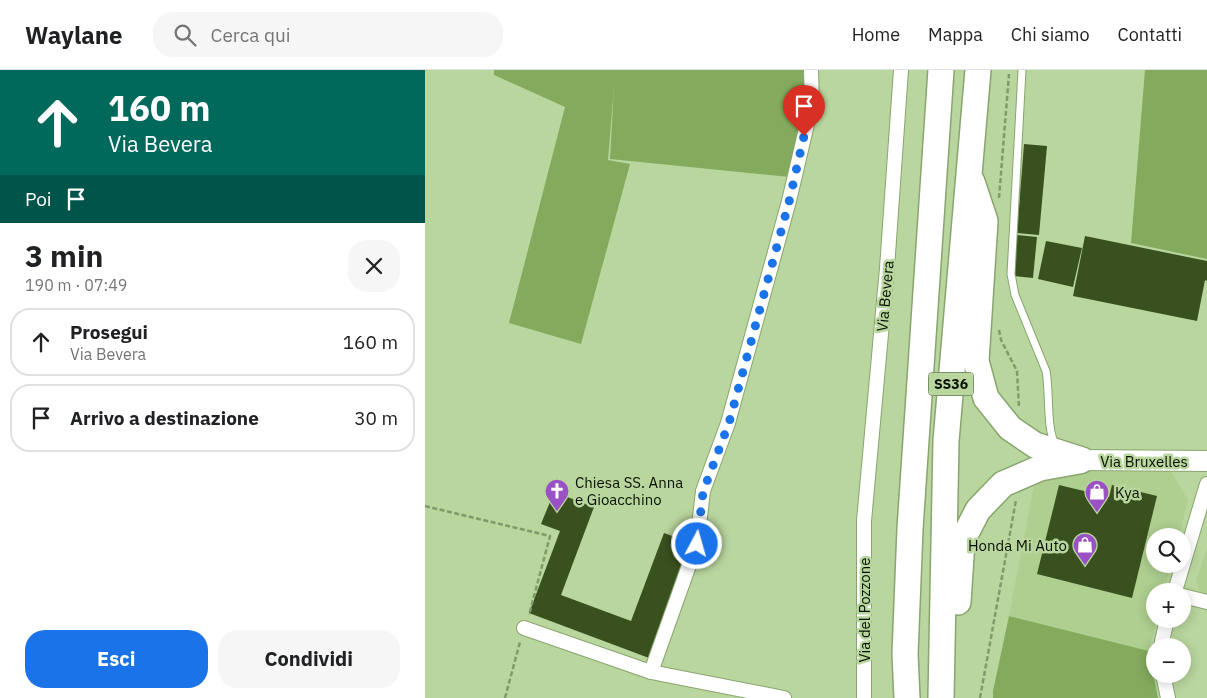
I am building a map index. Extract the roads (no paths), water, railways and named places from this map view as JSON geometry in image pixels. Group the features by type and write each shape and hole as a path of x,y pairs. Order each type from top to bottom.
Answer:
{"highway":[{"path":"930,70 935,156"},
{"name":"SS36","path":"907,698 905,654 910,529 941,70"},
{"name":"SS36","path":"941,698 946,441 978,70"},
{"path":"969,172 985,221 976,361 987,398 1011,428 1035,445 1082,460"},
{"path":"941,665 955,643 962,541 978,510 1003,484 1040,468 1082,460"}],"street":[{"path":"651,672 697,544 703,492 729,423 789,202 812,103 811,70"},
{"name":"Via Bevera","path":"864,521 887,268 901,70"},
{"name":"Via Bruxelles","path":"1082,460 1207,461"},
{"path":"1177,583 1207,484"},
{"name":"Via del Pozzone","path":"864,521 864,698"},
{"path":"1191,598 1207,602"},
{"path":"524,628 651,672 784,698"},
{"path":"1165,683 1168,698"}],"lane":[{"path":"1022,70 1011,260 1012,284 1046,371 1049,384 1052,440 1057,446 1082,460"}],"place":[{"name":"Chiesa SS. Anna e Gioacchino","path":"557,512"},
{"name":"Kya","path":"1097,513"},
{"name":"Honda Mi Auto","path":"1085,566"}]}
